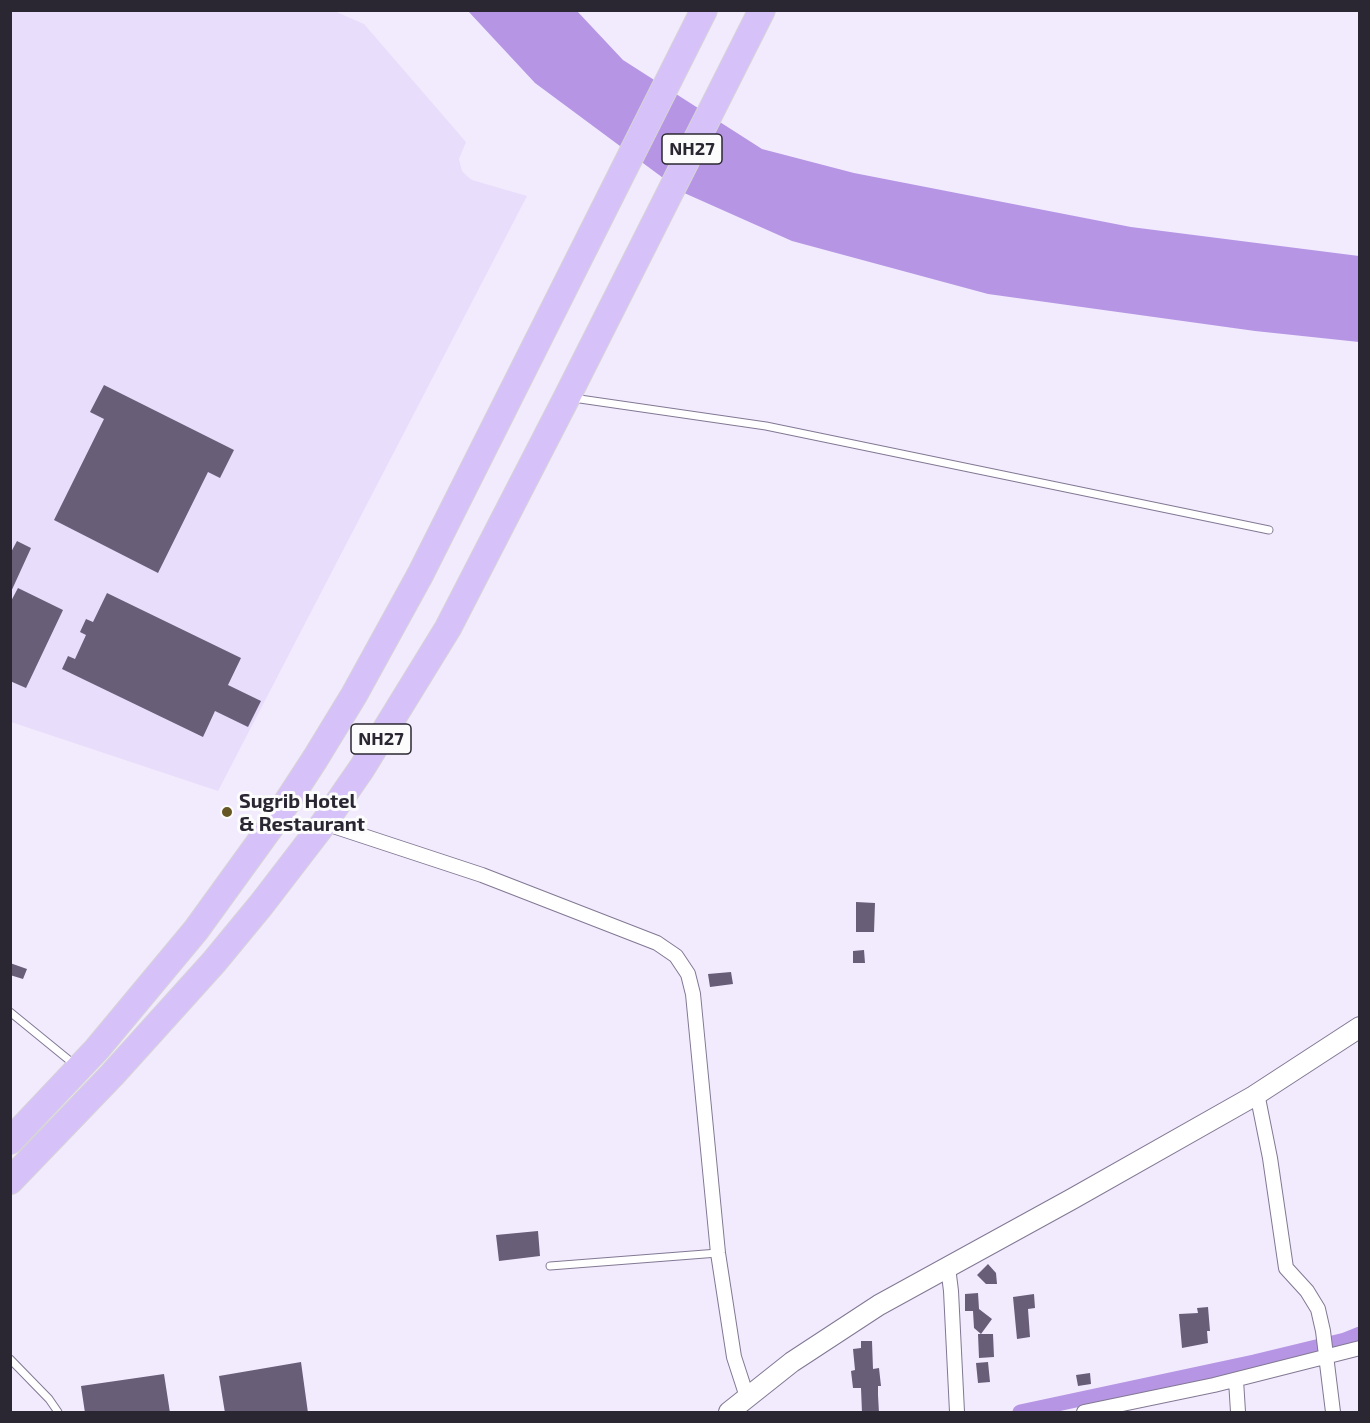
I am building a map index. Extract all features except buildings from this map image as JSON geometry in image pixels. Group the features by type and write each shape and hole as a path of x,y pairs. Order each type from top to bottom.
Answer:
{"highway":[{"name":"NH27","path":"10,1141 79,1068 196,930 272,825 321,750 420,575 704,10"},
{"name":"NH27","path":"10,1181 112,1076 180,1001 261,905 324,823 374,749 448,628 762,10"}],"street":[{"path":"324,823 482,875 657,943 676,956 688,974 693,994 718,1253 734,1357 747,1397"},
{"path":"729,1413 792,1362 879,1305 1072,1199 1257,1093 1359,1027"},
{"path":"1257,1093 1270,1158 1286,1268 1313,1299 1318,1309 1334,1413"},
{"path":"948,1267 957,1413"},
{"path":"1084,1413 1236,1380 1326,1354 1359,1348"},
{"path":"1236,1380 1239,1413"}],"lane":[{"path":"567,397 766,426 1269,530"},
{"path":"10,1012 79,1068"},
{"path":"550,1266 718,1253"},
{"path":"10,1359 49,1399 58,1413"}],"shaded area":[{"path":"332,10 364,24 466,142 459,159 462,171 467,176 472,180 527,196 218,791 11,722 11,11"},
{"path":"468,11 577,11 623,60 762,149 854,173 1131,227 1359,256 1359,342 1255,331 988,294 792,241 682,192 535,83"}],"waterway":[{"path":"1020,1412 1254,1362 1345,1340 1360,1334"}],"place":[{"name":"Sugrib Hotel & Restaurant","path":"227,812"}]}
